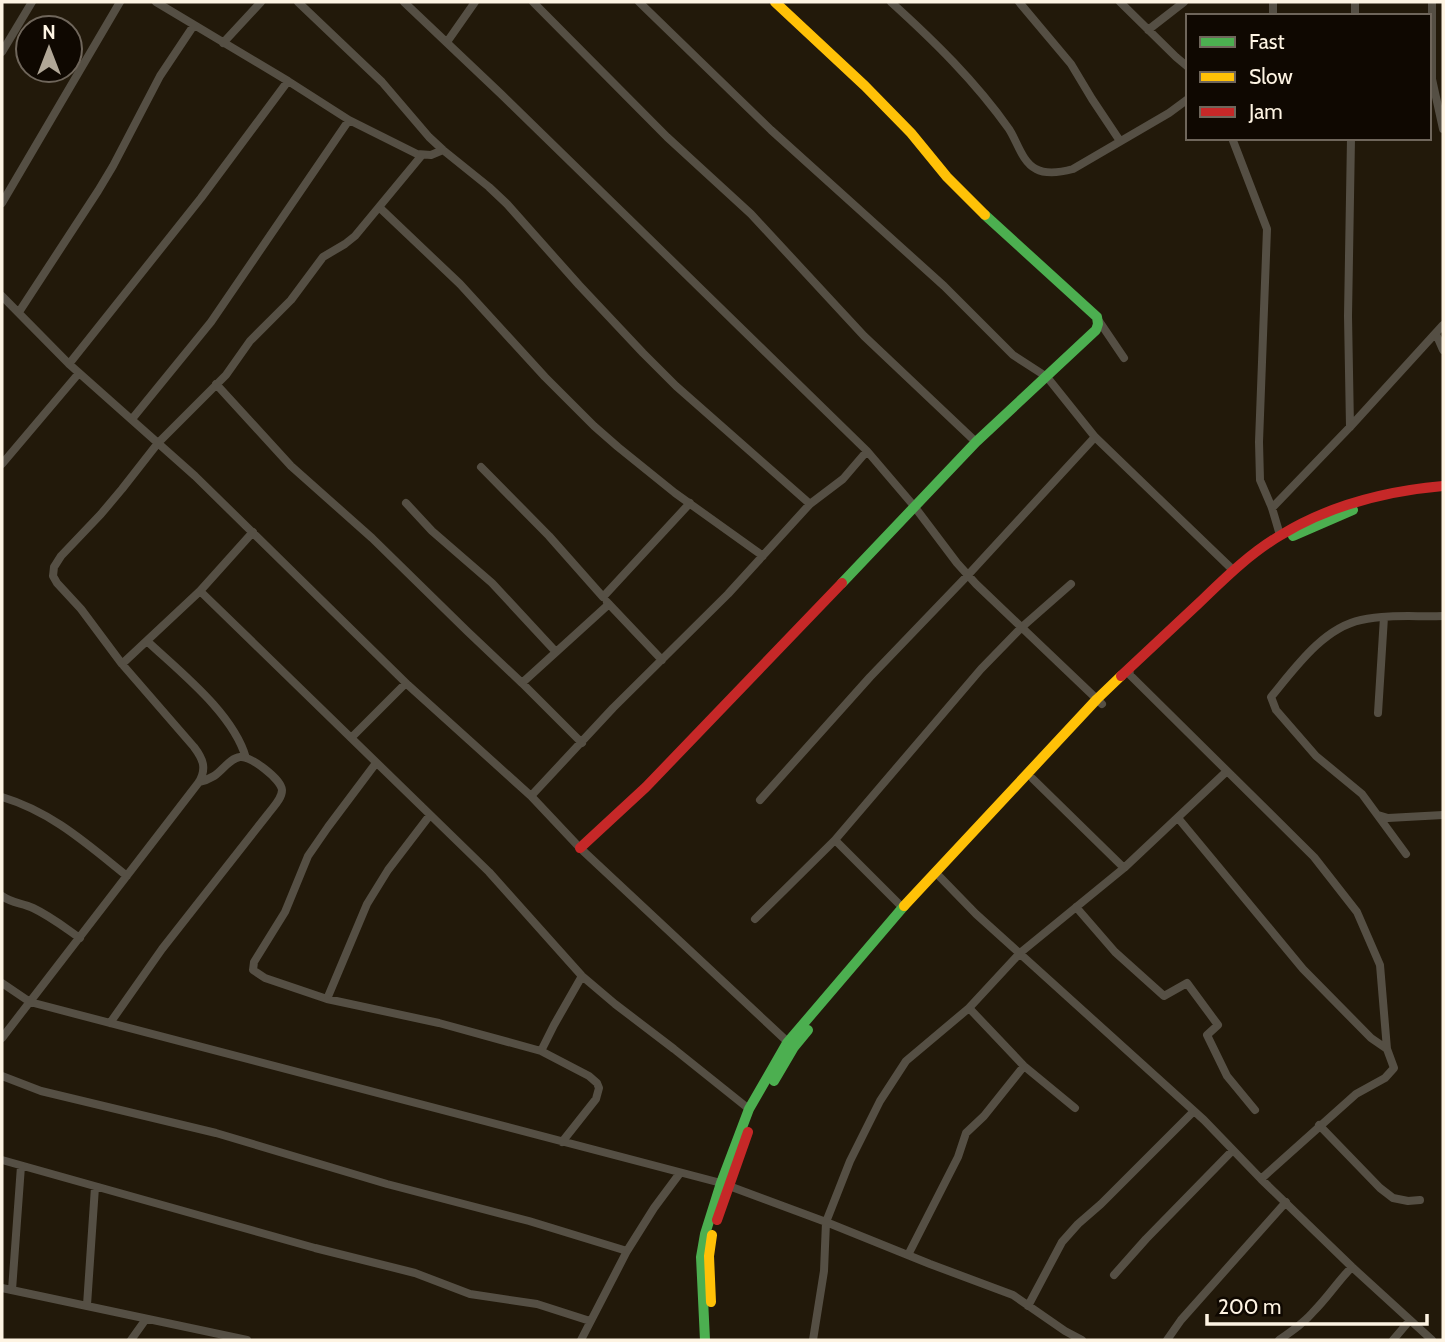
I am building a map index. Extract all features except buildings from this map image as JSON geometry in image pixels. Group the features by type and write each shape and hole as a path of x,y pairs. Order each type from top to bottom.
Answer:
{"main road":[{"path":"580,848 655,778 976,442 1096,330 1099,321 1086,306 991,221 947,177 911,133 865,86 775,2"},
{"path":"712,1340 709,1256 712,1236 749,1109 790,1045 903,908 1130,671 1233,570 1280,535 1363,499 1410,489 1443,486"},
{"path":"1130,671 1238,575 1283,541 1325,517 1365,505 1443,493"},
{"path":"705,1340 701,1257 705,1234 755,1112 790,1045 1100,702"}],"street":[{"path":"2,52 32,2"},
{"path":"2,203 120,2"},
{"path":"156,2 349,120 412,152 431,155 443,150"},
{"path":"223,43 261,2"},
{"path":"298,2 375,75 429,137 507,204 602,310 676,386 810,505"},
{"path":"404,2 867,452 968,575 1100,702"},
{"path":"447,42 475,2"},
{"path":"533,2 674,143 751,214 864,337 976,442"},
{"path":"639,2 771,130 944,286 1013,355 1047,377 1096,437 1233,570"},
{"path":"891,2 977,86 1011,131 1026,160 1038,170 1062,173 1073,169 1186,100"},
{"path":"1019,2 1071,64 1120,141"},
{"path":"1120,2 1186,65"},
{"path":"1149,30 1184,2"},
{"path":"1432,2 1432,79 1443,130"},
{"path":"19,312 98,191 160,76 194,25"},
{"path":"69,364 288,81"},
{"path":"132,419 211,322 349,120"},
{"path":"1233,140 1267,229 1260,480 1280,535"},
{"path":"1350,427 1348,316 1351,140"},
{"path":"2,1038 199,782 204,771 199,754 57,583 53,571 61,556 101,514 158,443 233,367 255,336 291,300 323,257 351,240 422,155"},
{"path":"380,208 460,284 536,368 594,426 640,466 763,556"},
{"path":"2,296 69,364 253,532 406,683 531,796 580,848 790,1045"},
{"path":"1099,321 1124,358"},
{"path":"1272,508 1443,325"},
{"path":"1436,334 1443,350"},
{"path":"2,464 79,373"},
{"path":"216,384 291,466 372,538 582,743"},
{"path":"760,800 870,677 1096,437"},
{"path":"531,796 613,708 728,594 810,505 843,479 867,452"},
{"path":"481,467 549,536 662,660"},
{"path":"406,503 432,531 492,583 556,652"},
{"path":"523,683 606,600 690,503"},
{"path":"122,664 200,591 253,532"},
{"path":"755,919 835,840 981,669 1022,627 1071,584"},
{"path":"200,591 489,872 582,976 749,1109"},
{"path":"1406,854 1362,794 1317,756 1276,710 1271,696 1314,647 1334,632 1360,620 1443,616"},
{"path":"1378,713 1384,617"},
{"path":"147,640 208,699 237,736 246,758"},
{"path":"1130,671 1314,858 1357,912 1380,965 1387,1049 1394,1068 1385,1078 1356,1094 1261,1179"},
{"path":"351,738 406,683"},
{"path":"110,1023 162,949 282,793 275,778 246,758 240,757 216,775 199,782"},
{"path":"376,763 308,856 285,912 253,965 254,972 327,999 439,1023 541,1051 589,1076 599,1088 596,1099 562,1142"},
{"path":"813,1340 824,1271 826,1222 850,1161 874,1113 906,1061 969,1008 1020,953 1124,868 1227,771"},
{"path":"1033,779 1124,868"},
{"path":"2,797 42,813 127,876"},
{"path":"327,999 372,895 430,815"},
{"path":"1378,815 1388,818 1443,815"},
{"path":"1178,818 1303,969 1371,1038 1387,1049"},
{"path":"835,840 903,908"},
{"path":"940,877 976,914 1194,1111 1352,1267 1432,1340"},
{"path":"2,896 43,913 80,938"},
{"path":"1076,907 1115,951 1164,996 1187,983 1218,1025 1207,1035 1227,1076 1255,1110"},
{"path":"541,1051 582,976"},
{"path":"2,983 30,1002 725,1184 1013,1295 1082,1340"},
{"path":"969,1008 1024,1066 1075,1108"},
{"path":"908,1255 958,1157 966,1133 984,1116 1024,1066"},
{"path":"2,1076 41,1091 216,1133 387,1184 541,1224 626,1251"},
{"path":"1028,1306 1062,1242 1194,1111"},
{"path":"1319,1125 1393,1198 1420,1200"},
{"path":"1114,1275 1233,1150"},
{"path":"2,1160 315,1248 415,1273 470,1294 537,1304 590,1321"},
{"path":"12,1290 21,1166"},
{"path":"581,1340 626,1251 680,1173"},
{"path":"87,1305 95,1187"},
{"path":"1167,1340 1181,1320 1286,1202"},
{"path":"1279,1340 1301,1325 1352,1267"},
{"path":"2,1288 247,1340"},
{"path":"131,1340 146,1319"},
{"path":"1393,1340 1409,1320"}],"traffic: fast":[{"path":"842,583 976,442 1096,330 1097,317 985,215"},
{"path":"1293,536 1353,510"},
{"path":"705,1340 701,1257 705,1234 749,1109 787,1043 904,906"},
{"path":"774,1081 794,1047 808,1030"}],"traffic: slow":[{"path":"775,2 865,86 985,215"},
{"path":"904,906 1121,676"},
{"path":"711,1302 709,1256 712,1235"}],"traffic: jam":[{"path":"1121,676 1238,567 1281,535 1319,515 1359,501 1443,486"},
{"path":"580,848 646,787 842,583"},
{"path":"717,1220 748,1132"}]}
